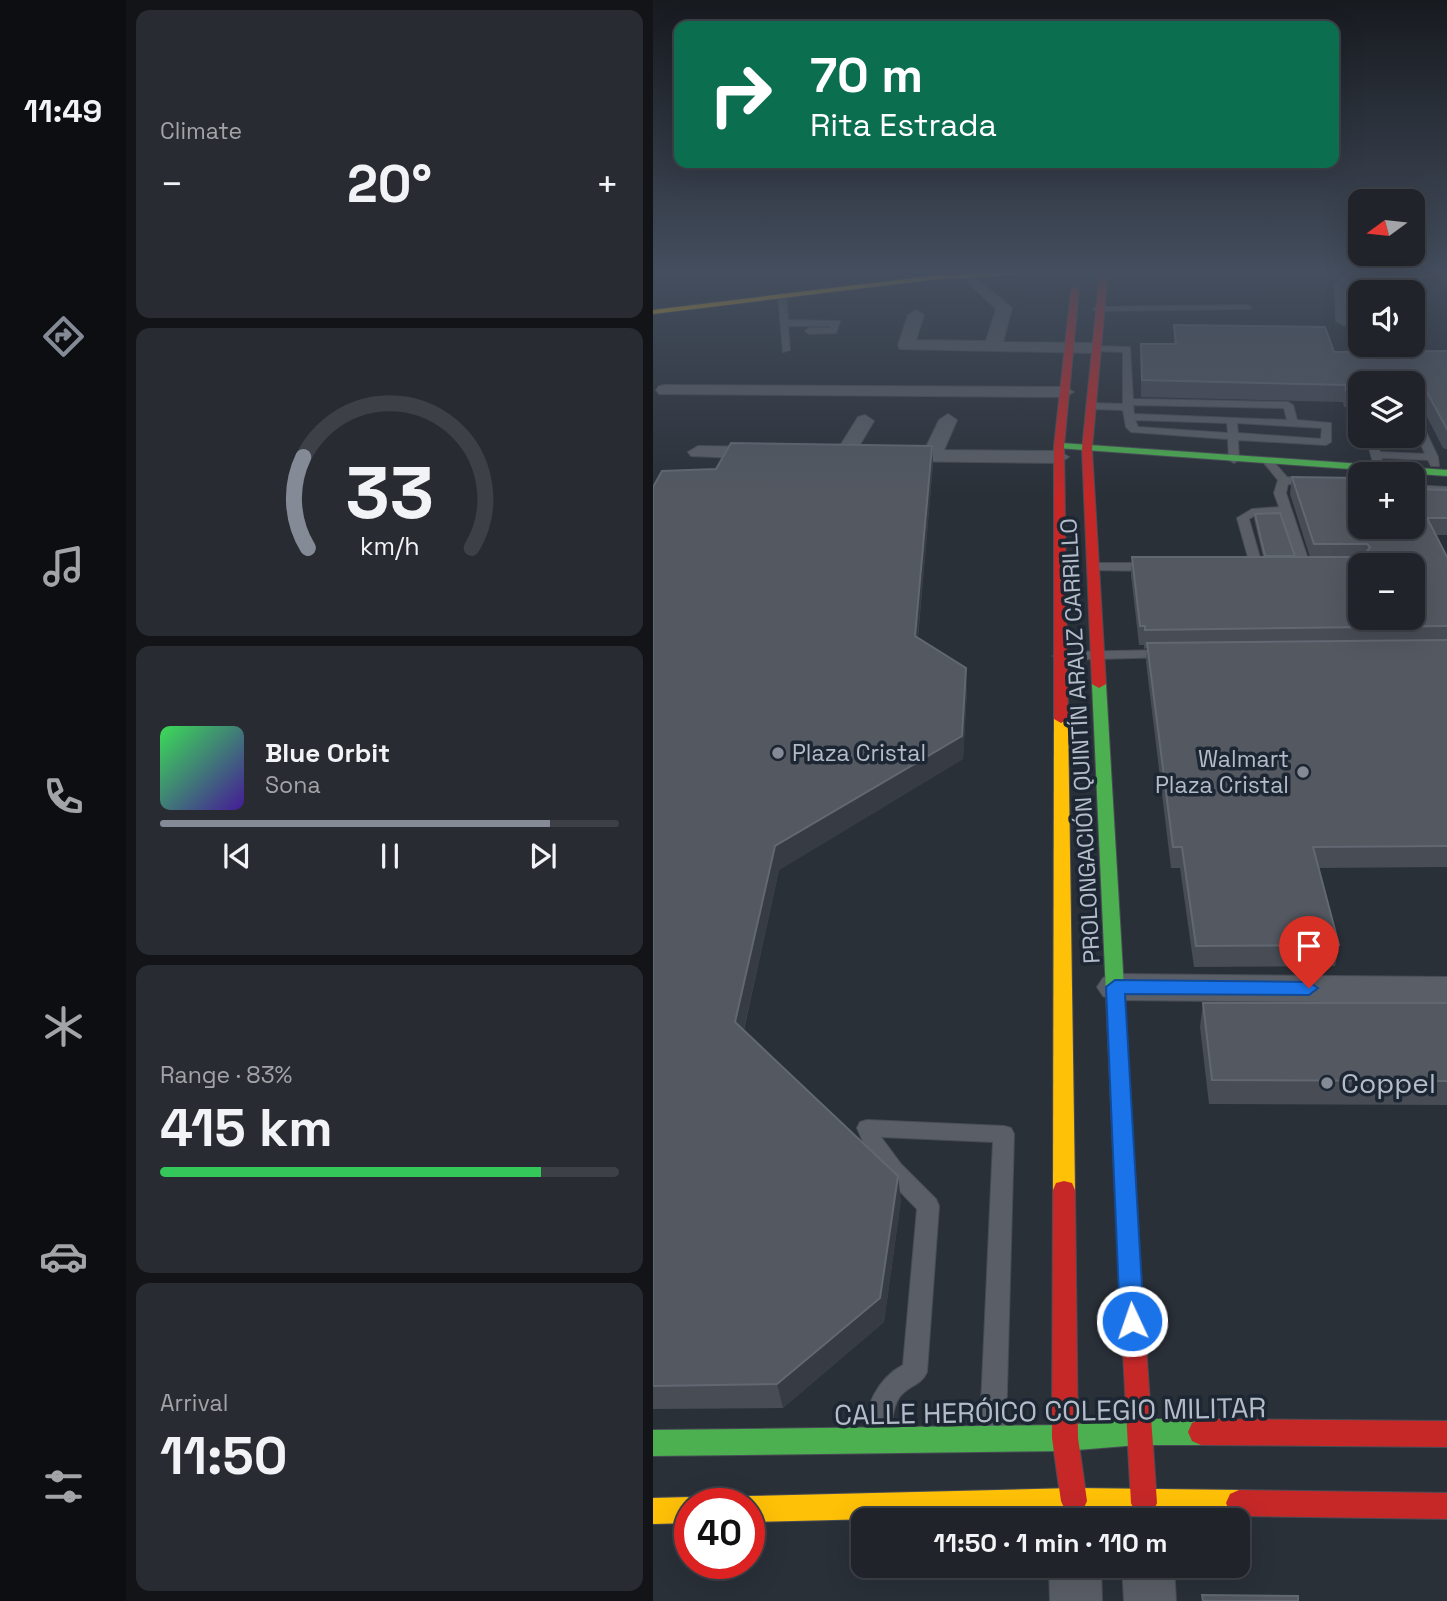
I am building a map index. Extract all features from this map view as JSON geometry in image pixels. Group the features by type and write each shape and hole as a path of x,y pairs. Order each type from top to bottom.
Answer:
{"street":[{"path":"968,346 1097,348"},
{"name":"PROLONGACIÓN QUINTÍN ARAUZ CARRILLO","path":"1069,348 1059,447 1060,656 1068,915 1065,1437 1074,1508"},
{"name":"PROLONGACIÓN QUINTÍN ARAUZ CARRILLO","path":"1097,348 1088,444 1099,655 1105,915 1115,987 1144,1508"},
{"path":"665,390 1065,392"},
{"path":"932,455 948,420"},
{"path":"865,421 838,454 932,455 1088,444 1376,458 1442,469"},
{"path":"1233,449 1268,462 1442,469"},
{"path":"698,453 778,453"},
{"path":"1060,531 1092,531"},
{"path":"1115,987 1447,990"},
{"name":"CALLE HERÓICO COLEGIO MILITAR","path":"653,1443 993,1439 1138,1432 1447,1434"},
{"path":"1250,1510 1447,1506"},
{"path":"765,1508 851,1509"},
{"path":"653,1511 674,1510"},
{"path":"1075,1578 1076,1601"},
{"path":"1149,1578 1150,1601"}],"lane":[{"path":"786,346 786,350"},
{"path":"1091,406 1128,408 1232,420 1327,425 1326,443 1233,449 1135,430 1131,427 1128,408 1127,349 1097,348"},
{"path":"1128,408 1288,405 1293,423"},
{"path":"1232,420 1233,449"},
{"path":"1425,437 1442,469"},
{"path":"1374,448 1376,458"},
{"path":"1268,462 1284,480 1326,484"},
{"path":"1284,480 1279,493 1299,568 1319,568"},
{"path":"1425,489 1447,490"},
{"path":"1243,568 1263,568 1243,518 1256,511 1285,510"},
{"path":"1094,567 1160,567"},
{"path":"1060,656 1184,654"},
{"path":"877,1440 884,1398 896,1380 914,1373 928,1206 885,1163 875,1149 867,1128 1004,1134 993,1370 993,1439"}],"building":[{"path":"1141,346 1332,346 1334,352 1348,352 1348,357 1425,357 1425,351 1448,351 1448,431 1425,392 1425,371 1348,371 1348,390 1346,385 1142,380"},
{"path":"731,443 932,446 915,636 966,668 962,736 775,846 735,1022 898,1176 880,1298 777,1384 653,1386 653,487 662,471 716,469"},
{"path":"1292,477 1348,478 1348,539 1425,539 1425,489 1448,490 1448,518 1427,518 1448,559 1448,626 1425,626 1425,553 1366,553 1370,547 1367,544 1314,544"},
{"path":"1280,513 1295,556 1265,556 1255,514"},
{"path":"1132,557 1348,557 1348,627 1145,630 1145,626 1140,626"},
{"name":"Walmart Plaza Cristal","path":"1448,640 1448,846 1313,847 1339,945 1196,946 1182,847 1173,847 1147,643"},
{"name":"Coppel","path":"1203,1003 1448,1003 1448,1081 1212,1080"},
{"path":"1202,1595 1298,1596 1298,1601 1203,1601"}],"traffic: fast":[{"path":"1061,446 1448,473"},
{"path":"1099,684 1129,1259"},
{"path":"653,1443 1065,1438 1138,1432 1201,1432"}],"traffic: slow":[{"path":"1061,719 1064,1190"},
{"path":"765,1509 1074,1501 1239,1503"},
{"path":"653,1511 674,1510"}],"traffic: jam":[{"path":"1061,719 1059,446 1069,346"},
{"path":"1097,346 1087,449 1099,684"},
{"path":"1064,1190 1065,1438 1074,1501"},
{"path":"1129,1259 1144,1503"},
{"path":"1201,1432 1448,1434"},
{"path":"1239,1503 1448,1506"}],"place":[{"name":"Plaza Cristal","path":"778,753"},
{"name":"Walmart Plaza Cristal","path":"1303,772"},
{"name":"Coppel","path":"1327,1083"}],"route":[{"path":"1132,1321 1115,987 1309,988"}]}
